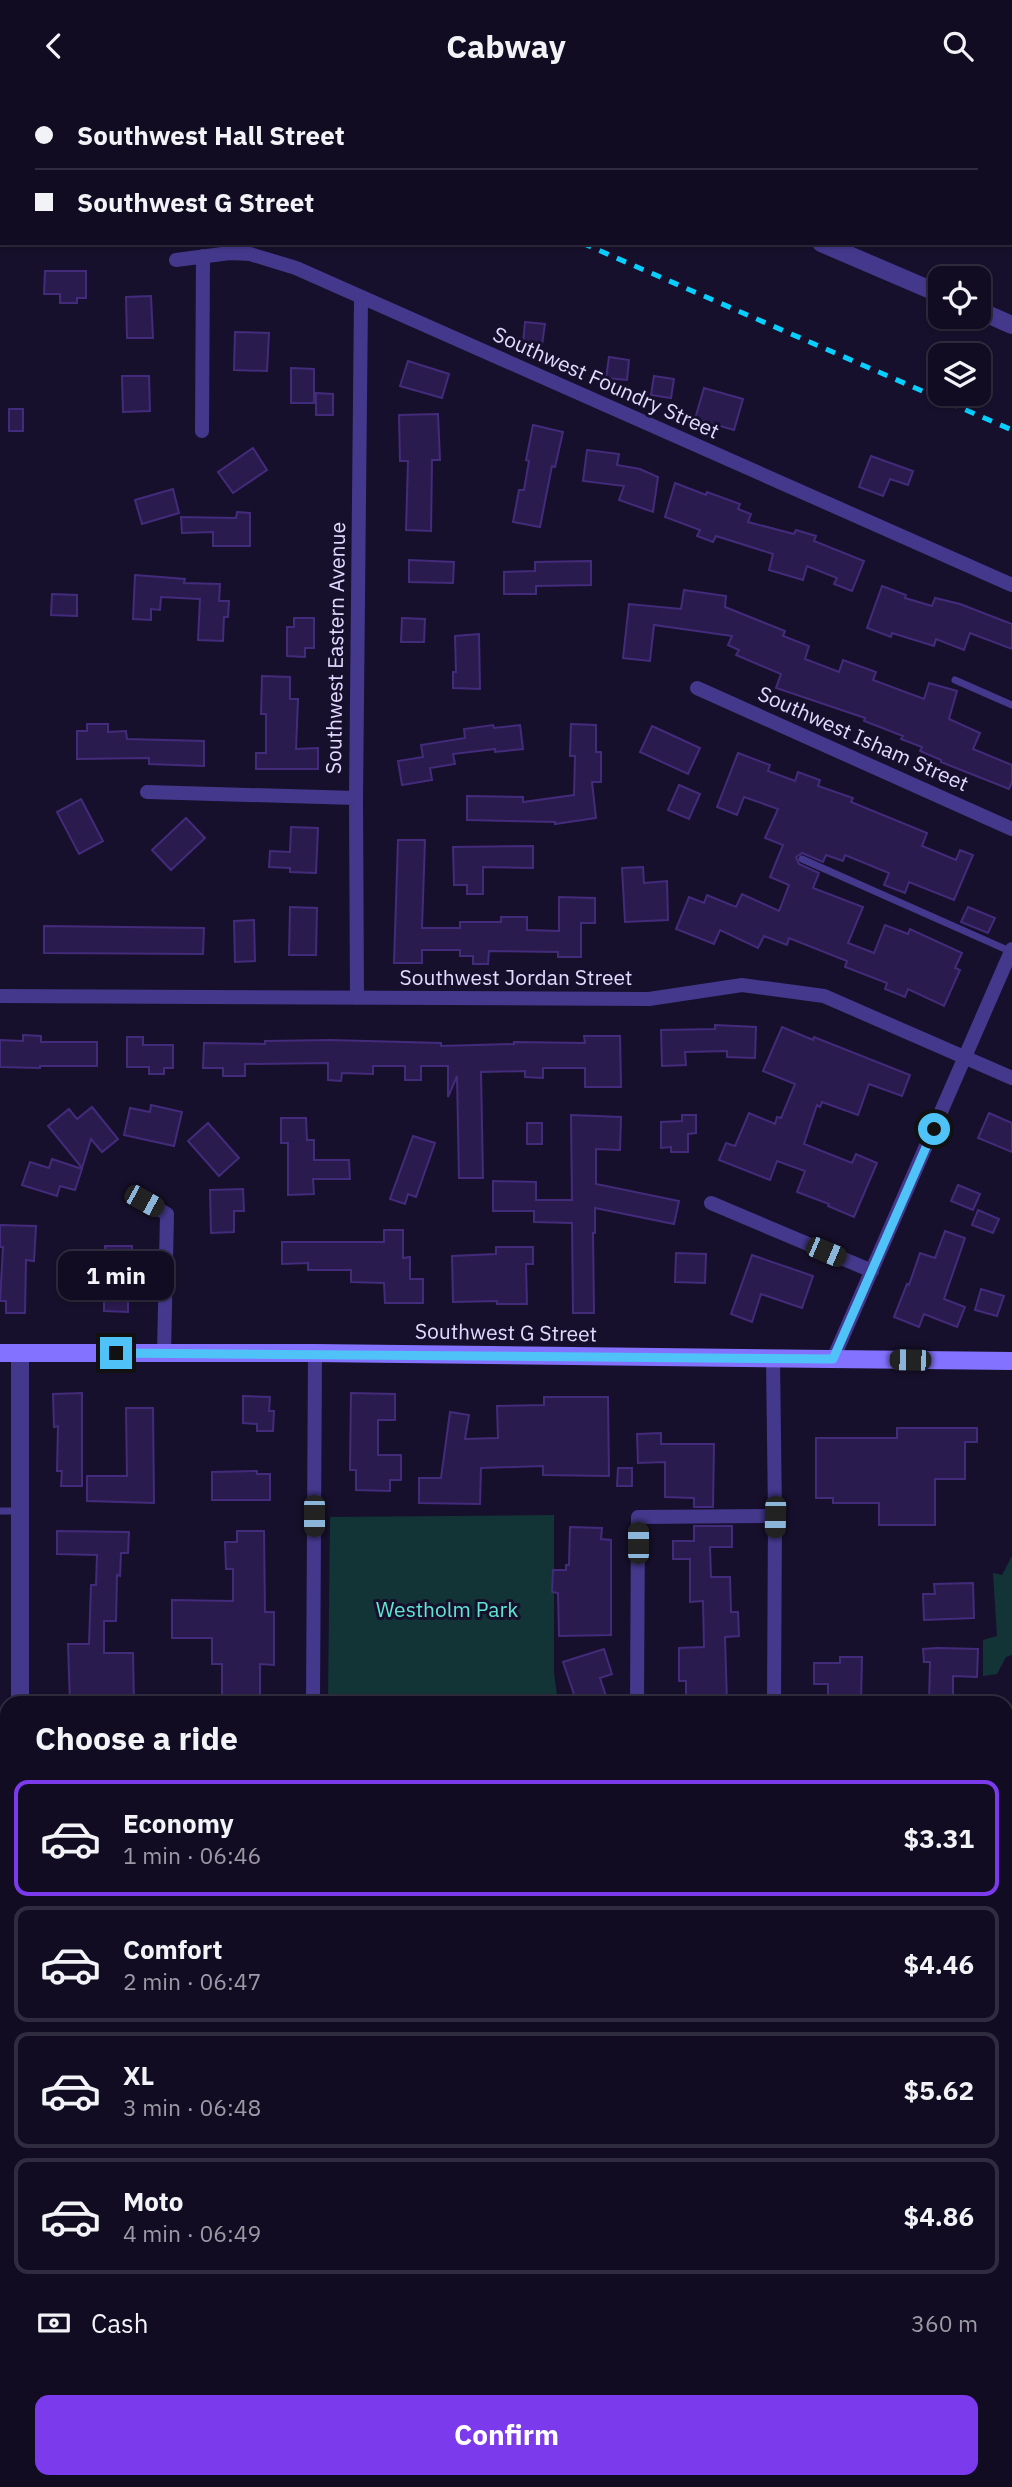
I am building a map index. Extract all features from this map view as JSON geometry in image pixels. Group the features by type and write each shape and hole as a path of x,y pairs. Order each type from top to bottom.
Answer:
{"main road":[{"name":"Southwest G Street","path":"0,1353 315,1353 1012,1361"}],"street":[{"path":"831,245 852,249 928,287"},
{"name":"Southwest Foundry Street","path":"176,260 230,253 268,258 296,268 1012,585"},
{"path":"202,431 203,256"},
{"name":"Southwest Eastern Avenue","path":"357,998 356,798 361,298"},
{"path":"991,316 1012,325"},
{"name":"Southwest Isham Street","path":"697,688 1012,829"},
{"path":"147,792 356,798"},
{"path":"833,1359 1012,951"},
{"name":"Southwest Jordan Street","path":"0,996 649,999 742,985 824,996 1012,1078"},
{"path":"144,1201 167,1214 164,1353"},
{"path":"711,1203 872,1271"},
{"path":"313,1696 315,1353"},
{"path":"20,1354 20,1696"},
{"path":"773,1359 774,1696"},
{"path":"637,1696 638,1517 775,1517"}],"lane":[{"path":"955,680 1012,705"},
{"path":"802,859 1012,951"},
{"path":"0,1511 22,1511"}],"green space":[{"name":"Westholm Park","path":"554,1515 554,1673 557,1696 328,1696 330,1517"},
{"path":"1012,1556 1012,1655 1006,1657 997,1674 983,1676 983,1640 997,1636 993,1573 1002,1575"}],"building":[{"path":"45,271 86,271 86,298 77,298 77,303 60,303 60,294 44,294"},
{"path":"151,296 153,338 127,338 126,297"},
{"path":"525,322 545,324 542,345 523,343"},
{"path":"235,332 269,333 267,371 234,370"},
{"path":"609,357 629,360 627,380 606,378"},
{"path":"408,361 449,374 442,398 400,386"},
{"path":"291,368 314,369 314,403 291,403"},
{"path":"122,376 149,376 150,411 123,412"},
{"path":"654,376 674,379 671,398 651,395"},
{"path":"704,388 743,399 734,430 695,419"},
{"path":"316,393 333,394 333,415 316,415"},
{"path":"9,409 23,409 23,431 9,431"},
{"path":"438,414 440,460 432,460 431,531 406,530 408,461 400,461 399,415"},
{"path":"533,425 563,432 555,467 552,466 540,527 513,522 519,490 524,490 529,461 526,460"},
{"path":"253,448 267,470 233,493 218,472"},
{"path":"587,450 619,454 617,465 640,469 658,477 653,512 619,500 624,486 583,481"},
{"path":"871,456 913,471 908,485 890,479 883,496 859,487"},
{"path":"675,483 740,504 738,509 751,514 748,522 794,534 796,530 816,536 814,541 864,561 852,591 834,584 837,578 807,566 803,580 769,570 773,554 716,536 713,542 697,536 700,530 665,517"},
{"path":"173,489 179,513 142,524 135,500"},
{"path":"237,512 250,513 250,546 213,546 213,532 182,533 181,517 236,518"},
{"path":"409,560 454,562 453,583 409,582"},
{"path":"591,561 591,585 536,586 536,594 504,594 504,572 535,571 535,562"},
{"path":"135,575 185,579 184,583 220,584 219,601 229,601 228,617 224,617 223,641 198,640 200,599 161,597 160,610 151,609 151,620 133,619"},
{"path":"882,586 906,595 905,598 932,606 935,598 960,604 1012,624 1012,649 970,633 964,650 936,639 934,646 892,633 891,637 867,628"},
{"path":"684,590 726,596 725,607 785,631 783,636 809,646 805,659 839,672 843,660 876,672 873,680 924,699 929,683 957,691 949,719 980,733 973,749 1012,765 1012,782 1009,789 941,762 920,751 922,747 901,739 903,736 864,721 865,718 776,688 781,674 736,655 739,650 728,645 732,636 654,625 650,661 623,658 629,604 681,609"},
{"path":"52,594 77,595 77,616 51,615"},
{"path":"294,618 314,618 314,648 305,648 305,657 287,656 287,627 294,627"},
{"path":"402,618 425,619 424,642 401,642"},
{"path":"479,634 480,689 453,688 453,672 456,672 455,636"},
{"path":"262,676 290,677 290,699 298,699 296,749 318,748 318,769 256,769 256,753 266,753 266,714 261,714"},
{"path":"87,724 108,724 108,732 126,731 127,739 204,741 204,766 149,764 149,758 77,759 77,731 87,731"},
{"path":"571,724 596,725 596,752 601,752 601,782 592,782 596,818 555,824 467,820 467,796 523,797 523,802 574,795 575,756 570,756"},
{"path":"493,725 494,728 520,725 523,749 453,754 455,764 430,768 432,780 402,785 398,761 423,757 421,745 465,738 464,729"},
{"path":"652,726 700,748 688,774 640,752"},
{"path":"738,753 770,765 768,771 795,781 798,772 820,780 818,786 853,798 851,802 927,833 922,846 956,860 960,850 973,855 954,900 909,882 905,893 884,885 889,873 845,855 843,861 826,855 823,862 802,853 796,857 799,864 819,873 813,888 863,907 848,943 874,953 885,925 908,934 910,929 962,953 955,968 960,970 944,1006 908,989 905,997 885,989 887,983 845,967 847,961 789,938 787,945 764,936 758,948 720,930 714,944 676,929 689,897 704,903 707,895 736,907 742,894 779,911 789,885 770,877 783,845 765,838 778,809 744,797 737,815 717,807"},
{"path":"679,785 700,794 689,819 668,810"},
{"path":"81,799 103,841 79,854 57,812"},
{"path":"186,818 205,838 171,870 152,850"},
{"path":"291,827 318,828 316,873 290,872 290,868 269,867 270,851 290,852"},
{"path":"398,840 425,840 422,928 460,928 460,922 501,922 501,917 527,917 527,930 559,931 559,897 595,898 595,923 581,923 581,957 558,957 558,952 489,951 488,964 473,964 473,956 460,956 460,950 422,950 422,963 394,963"},
{"path":"533,846 533,868 483,867 483,894 467,894 467,885 454,885 453,847"},
{"path":"643,867 644,883 667,881 668,920 625,922 622,868"},
{"path":"290,907 317,908 316,955 289,955"},
{"path":"968,907 995,918 988,933 961,922"},
{"path":"254,920 255,961 235,962 234,921"},
{"path":"44,926 204,928 203,954 44,953"},
{"path":"715,1025 756,1027 755,1058 727,1057 727,1051 685,1052 686,1065 662,1066 661,1030 715,1029"},
{"path":"782,1027 910,1075 902,1096 869,1084 858,1115 822,1102 820,1107 817,1105 804,1144 852,1163 856,1154 877,1163 854,1217 797,1192 805,1171 777,1161 770,1180 719,1160 726,1143 735,1146 749,1113 775,1124 777,1117 781,1118 795,1084 763,1071"},
{"path":"23,1035 41,1036 41,1042 97,1042 97,1066 0,1067 0,1040 23,1041"},
{"path":"584,1036 620,1036 621,1087 585,1087 585,1068 543,1068 543,1078 525,1077 525,1071 481,1072 483,1178 459,1178 457,1076 448,1097 448,1066 421,1066 421,1080 405,1080 405,1066 373,1066 373,1074 342,1073 341,1081 328,1080 328,1063 245,1064 245,1076 223,1076 223,1068 203,1068 204,1043 265,1044 265,1041 330,1040 441,1043 441,1046 514,1042 585,1043"},
{"path":"127,1037 143,1037 143,1045 173,1045 173,1068 164,1068 164,1074 149,1074 149,1067 127,1067"},
{"path":"151,1105 182,1112 174,1146 124,1135 130,1108 150,1112"},
{"path":"92,1107 118,1139 102,1152 91,1139 82,1168 48,1126 69,1109 77,1119"},
{"path":"989,1113 1012,1123 1012,1152 978,1138"},
{"path":"571,1115 621,1117 620,1150 596,1149 596,1184 679,1201 674,1224 595,1208 594,1313 573,1313 572,1223 534,1222 534,1211 493,1211 493,1181 536,1182 536,1200 572,1200"},
{"path":"682,1115 696,1115 696,1133 688,1134 688,1152 671,1152 671,1147 661,1148 661,1122 682,1121"},
{"path":"281,1118 306,1118 307,1140 314,1140 314,1160 349,1160 350,1179 313,1179 314,1194 288,1195 288,1143 281,1143"},
{"path":"208,1123 239,1158 219,1176 188,1141"},
{"path":"527,1123 542,1123 542,1144 527,1144"},
{"path":"413,1136 435,1143 416,1197 408,1194 405,1204 390,1199"},
{"path":"52,1159 82,1169 75,1190 60,1186 57,1196 22,1185 30,1162 49,1168"},
{"path":"958,1185 980,1194 973,1210 951,1201"},
{"path":"243,1189 244,1211 234,1211 234,1232 211,1233 210,1190"},
{"path":"978,1210 999,1219 993,1233 972,1225"},
{"path":"0,1225 36,1226 34,1261 26,1260 25,1313 6,1313 6,1301 0,1301 3,1247 0,1247"},
{"path":"384,1230 403,1230 403,1258 410,1257 410,1279 423,1279 423,1303 385,1303 384,1283 351,1282 351,1270 308,1270 308,1263 282,1264 282,1242 384,1242"},
{"path":"945,1231 965,1238 944,1299 965,1307 957,1327 924,1314 919,1327 894,1317 920,1253 935,1258"},
{"path":"105,1246 132,1246 131,1265 128,1265 128,1312 104,1311 104,1295 64,1294 64,1257 105,1258"},
{"path":"496,1247 533,1247 533,1264 526,1264 527,1304 497,1304 497,1301 453,1302 452,1256 496,1254"},
{"path":"676,1253 706,1254 705,1283 675,1282"},
{"path":"752,1255 813,1276 802,1308 761,1294 752,1322 731,1314"},
{"path":"981,1289 1004,1296 997,1316 975,1310"},
{"path":"82,1393 82,1486 61,1486 62,1471 57,1471 58,1426 54,1427 53,1394"},
{"path":"351,1393 395,1394 395,1420 378,1420 378,1455 401,1455 401,1480 390,1480 390,1491 356,1490 356,1470 350,1470"},
{"path":"243,1396 270,1397 269,1411 274,1411 273,1431 257,1431 257,1424 243,1423"},
{"path":"544,1397 608,1397 609,1476 543,1475 543,1466 481,1468 480,1504 419,1503 419,1478 441,1478 450,1412 469,1415 465,1439 498,1438 497,1406 544,1405"},
{"path":"126,1408 153,1408 154,1503 87,1501 87,1476 127,1476"},
{"path":"897,1428 977,1428 977,1442 965,1442 965,1479 935,1479 935,1525 879,1525 879,1503 833,1503 833,1498 816,1498 816,1438 897,1438"},
{"path":"661,1433 661,1444 714,1444 713,1507 694,1507 694,1498 665,1497 665,1462 638,1463 637,1434"},
{"path":"618,1468 632,1468 632,1486 617,1486"},
{"path":"257,1471 257,1474 270,1474 270,1500 212,1500 212,1472"},
{"path":"694,1526 732,1526 732,1547 710,1547 711,1577 730,1577 731,1612 738,1612 739,1636 725,1637 727,1696 686,1696 686,1681 679,1681 679,1648 704,1647 703,1601 690,1602 690,1559 673,1559 673,1541 694,1541"},
{"path":"570,1527 602,1528 601,1539 611,1540 611,1635 559,1636 558,1593 552,1592 553,1570 566,1570 566,1565 569,1565"},
{"path":"57,1531 129,1532 128,1553 121,1553 120,1576 117,1575 116,1621 104,1621 104,1653 133,1653 134,1696 70,1696 68,1644 89,1644 91,1585 96,1585 97,1555 57,1554"},
{"path":"237,1531 264,1531 265,1612 274,1612 274,1665 260,1664 260,1696 222,1696 222,1664 212,1664 212,1638 172,1638 172,1600 233,1601 233,1569 226,1569 225,1542 237,1542"},
{"path":"973,1583 974,1618 924,1620 923,1594 935,1594 934,1584"},
{"path":"604,1649 612,1674 600,1678 606,1696 575,1696 563,1662"},
{"path":"923,1649 978,1649 977,1677 953,1676 953,1696 929,1696 930,1662 924,1662"},
{"path":"840,1657 862,1657 861,1696 828,1696 828,1684 814,1684 814,1663 840,1663"}],"railway":[{"path":"587,245 1012,430"}],"route":[{"path":"116,1353 833,1359 934,1129"}]}
